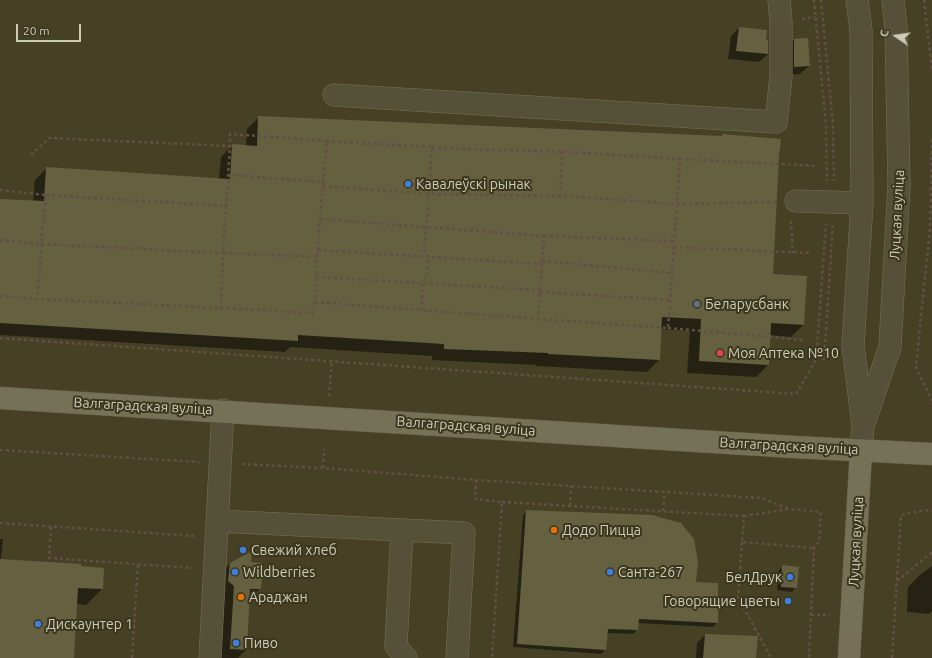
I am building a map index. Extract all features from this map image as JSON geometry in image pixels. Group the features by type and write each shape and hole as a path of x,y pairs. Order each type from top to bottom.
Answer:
{"main road":[{"name":"Валгаградская вуліца","path":"0,398 223,410 932,454"},
{"name":"Луцкая вуліца","path":"849,658 861,450"}],"street":[{"path":"334,95 776,122 781,76 781,22 779,0"},
{"name":"Луцкая вуліца","path":"857,0 861,30 862,203 853,344 863,425 861,450"},
{"name":"Луцкая вуліца","path":"863,425 890,347 899,185 896,28 893,0"},
{"path":"793,201 862,203"},
{"path":"210,658 223,410"},
{"path":"217,529 402,530 464,533 457,658"},
{"path":"402,530 396,646 406,658"}],"path":[{"path":"924,0 932,71"},
{"path":"220,308 230,134 432,148 562,152 817,166"},
{"path":"31,156 49,138 230,146 230,149"},
{"path":"932,138 930,227 916,367 932,401"},
{"path":"0,296 314,313 326,141"},
{"path":"421,310 423,283 427,276 428,257 424,250 430,194 432,148"},
{"path":"560,196 562,152"},
{"path":"668,328 680,159"},
{"path":"228,176 323,182"},
{"path":"322,186 430,194 560,196 677,204 793,201 793,253"},
{"path":"0,190 46,195 226,207"},
{"path":"37,299 46,195"},
{"path":"320,219 544,236 674,241"},
{"path":"538,319 544,236"},
{"path":"0,240 41,244 317,258"},
{"path":"674,247 812,253"},
{"path":"318,250 542,263 672,273"},
{"path":"316,277 670,300"},
{"path":"315,302 668,328 806,340"},
{"path":"0,338 332,360 796,394 816,360"},
{"path":"329,396 332,360"},
{"path":"323,468 324,449"},
{"path":"0,450 323,468 476,480 762,498 789,509"},
{"path":"476,480 475,499 502,502 744,516 789,509 821,512 819,542 814,548 809,658"},
{"path":"570,506 571,486"},
{"path":"664,511 665,492"},
{"path":"492,658 502,502"},
{"path":"892,658 901,515 926,510 932,511"},
{"path":"744,516 738,597 772,658"},
{"path":"0,523 51,527 217,529"},
{"path":"51,527 49,558 215,569"},
{"path":"742,542 814,548"},
{"path":"897,581 932,552"},
{"path":"132,658 138,564"}],"building":[{"path":"739,27 767,30 766,40 768,40 768,54 736,51"},
{"path":"808,38 810,66 794,67 794,39"},
{"name":"Кавалеўскі рынак","path":"258,116 722,136 722,134 781,139 773,274 807,276 804,325 771,323 769,365 699,361 701,319 662,317 660,360 548,353 444,349 444,344 298,335 298,341 0,323 0,199 44,201 46,167 230,179 232,144 257,146"},
{"name":"Санта-267","path":"526,510 652,515 681,523 694,539 698,563 696,582 718,583 718,623 639,619 638,630 608,629 606,650 517,644"},
{"path":"252,551 251,562 263,563 261,589 250,589 247,650 230,649 234,586 228,581 230,563"},
{"name":"Дискаунтер 1","path":"0,559 81,564 81,566 104,568 103,589 78,588 74,658 0,658"},
{"name":"БелДрук","path":"782,565 799,567 797,588 781,587"},
{"path":"705,634 758,636 756,658 703,658"}],"place":[{"name":"Кавалеўскі рынак","path":"408,184"},
{"name":"Беларусбанк","path":"697,304"},
{"name":"Моя Аптека №10","path":"720,353"},
{"name":"Додо Пицца","path":"554,530"},
{"name":"Свежий хлеб","path":"243,550"},
{"name":"Wildberries","path":"235,572"},
{"name":"Санта-267","path":"610,572"},
{"name":"БелДрук","path":"790,577"},
{"name":"Араджан","path":"241,597"},
{"name":"Говорящие цветы","path":"788,601"},
{"name":"Дискаунтер 1","path":"38,624"},
{"name":"Пиво","path":"236,643"}]}
